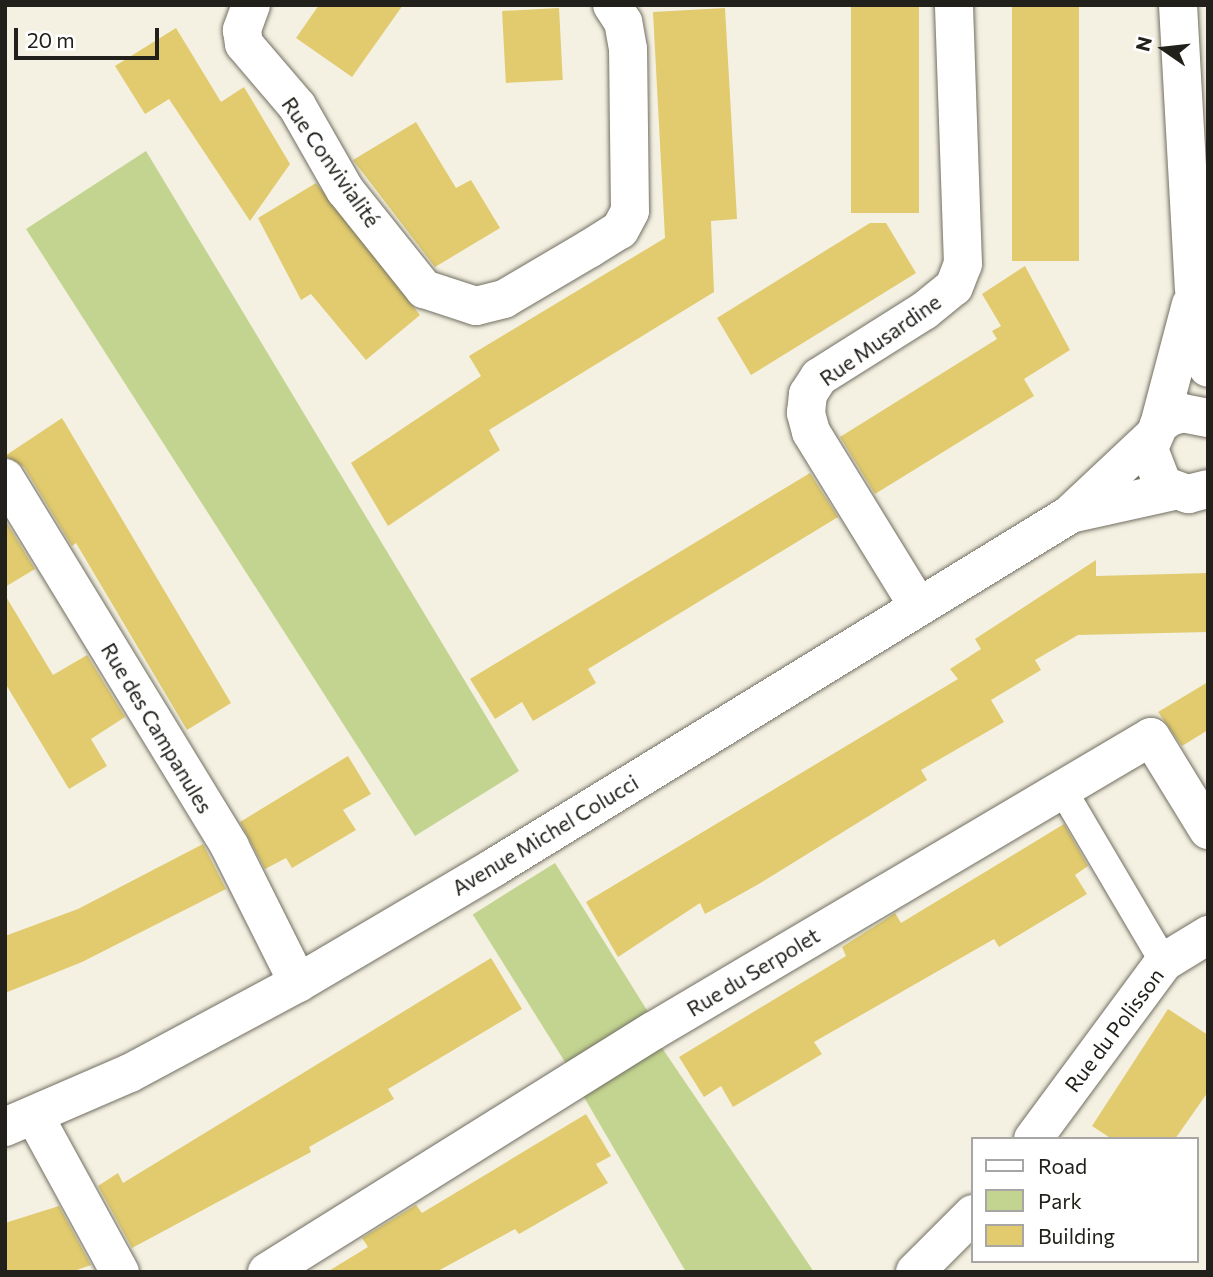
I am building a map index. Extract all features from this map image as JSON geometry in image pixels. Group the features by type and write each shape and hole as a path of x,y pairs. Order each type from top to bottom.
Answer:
{"street":[{"name":"Rue Convivialité","path":"251,5 242,30 244,44 297,106 345,190 424,289 476,306 504,299 620,230 630,211 628,49 623,22 612,5"},
{"name":"Rue Musardine","path":"918,606 811,432 806,413 808,394 819,377 924,311 954,287 963,264 954,5"},
{"path":"1178,5 1194,288 1208,368"},
{"path":"1194,288 1149,462 1154,475 1194,495"},
{"path":"1156,431 1183,413 1208,418"},
{"name":"Avenue Michel Colucci","path":"20,1122 298,983 1069,515 1156,431"},
{"name":"Rue des Campanules","path":"5,478 230,847 298,983"},
{"name":"Avenue Michel Colucci","path":"1069,515 1194,495"},
{"name":"Rue du Serpolet","path":"267,1272 653,1031 1151,737 1208,830"},
{"name":"Rue du Polisson","path":"1034,1137 1164,962 1208,935"},
{"path":"20,1122 120,1272"},
{"path":"915,1272 972,1215"}],"lane":[{"path":"1062,789 1164,962"}],"green space":[{"path":"146,151 519,771 415,836 26,229"},
{"path":"555,863 652,1018 570,1070 473,914"},
{"path":"658,1042 814,1272 686,1272 581,1092"}],"building":[{"path":"319,5 403,5 352,77 296,38"},
{"path":"851,5 919,5 919,213 851,213"},
{"path":"1012,5 1079,5 1079,261 1012,261"},
{"path":"559,8 563,80 506,83 502,11"},
{"path":"725,8 737,219 711,221 714,292 489,430 500,450 388,526 351,463 481,376 469,356 665,238 653,12"},
{"path":"176,28 221,102 244,87 290,164 250,221 169,99 145,114 115,66"},
{"path":"416,122 456,188 471,180 500,228 435,267 353,160"},
{"path":"316,183 420,315 366,360 311,294 301,300 258,218"},
{"path":"870,223 886,223 916,273 751,375 717,318"},
{"path":"1025,266 1070,350 1024,379 1034,396 875,494 840,437 997,339 992,331 1001,326 982,294"},
{"path":"62,418 231,703 187,730 76,543 72,546 24,467 5,456"},
{"path":"810,473 838,517 588,669 596,683 533,721 522,702 495,719 470,679"},
{"path":"5,520 35,569 5,587"},
{"path":"1096,560 1096,576 1208,573 1208,632 1078,635 1035,660 1041,670 991,700 1004,722 921,770 927,780 757,885 705,914 700,903 618,957 586,902 958,679 950,669 981,649 975,639"},
{"path":"5,595 53,675 87,655 125,717 91,739 107,766 69,789 5,683"},
{"path":"1208,682 1208,730 1182,746 1158,712"},
{"path":"348,756 371,794 343,810 356,830 292,868 286,858 265,869 240,822"},
{"path":"1064,824 1088,866 1075,875 1087,894 999,947 994,939 814,1042 822,1054 733,1107 721,1086 704,1097 679,1057 846,956 842,947 895,913 901,923"},
{"path":"203,844 226,889 82,962 5,993 5,936 78,909"},
{"path":"491,958 522,1009 388,1089 394,1099 309,1147 311,1152 132,1248 98,1186 118,1173 123,1183"},
{"path":"1168,1009 1208,1035 1208,1092 1176,1137 1109,1137 1092,1126"},
{"path":"586,1114 611,1156 596,1164 608,1183 519,1234 515,1229 436,1272 327,1272 368,1247 362,1238 416,1205 422,1213"},
{"path":"59,1206 91,1265 71,1272 5,1272 5,1223"}]}
